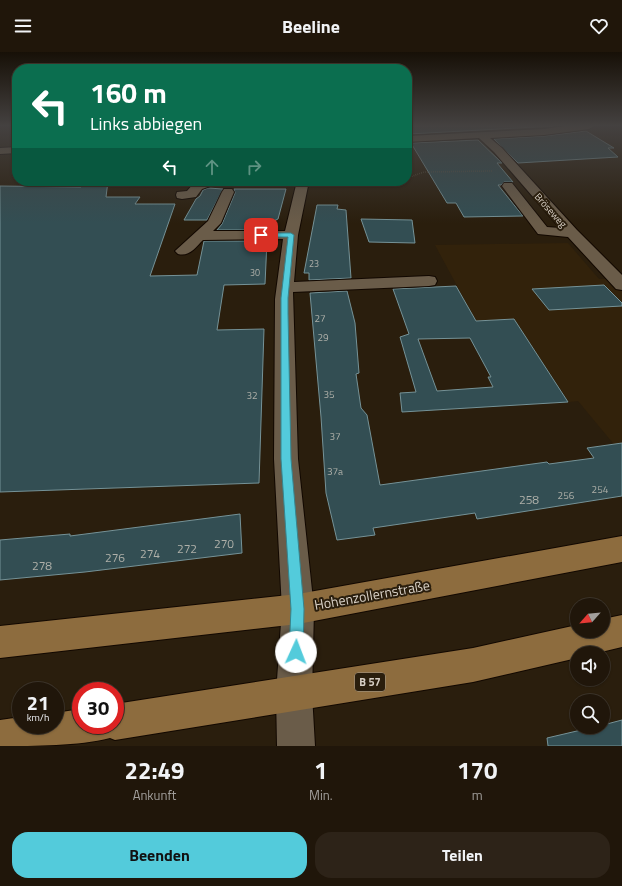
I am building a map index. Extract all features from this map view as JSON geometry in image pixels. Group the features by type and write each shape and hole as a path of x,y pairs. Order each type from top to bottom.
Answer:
{"main road":[{"name":"Hohenzollernstraße","path":"0,642 298,609 622,549"},
{"name":"B 57","path":"124,721 473,665 622,631"},
{"path":"0,739 72,729"}],"street":[{"name":"Bröseweg","path":"505,158 572,233 622,285"},
{"path":"182,195 191,194 198,186"},
{"path":"296,746 294,694 298,609 286,459 284,298 291,235 302,186"},
{"path":"508,186 543,231 572,233"},
{"path":"183,251 214,223 228,192"},
{"path":"199,236 291,235"},
{"path":"286,287 429,281"}],"path":[{"path":"412,176 424,172 515,170"}],"shaded area":[{"path":"568,243 599,279 622,278 622,454 578,401 569,402 514,319 476,321 435,245"}],"building":[{"path":"420,158 497,158 502,163 497,163 513,182 504,182 501,185 498,185 523,216 464,217 456,203 447,203"},
{"path":"513,158 595,158 518,163"},
{"path":"0,186 107,186 106,197 140,197 135,204 175,204 150,276 197,275 204,241 267,241 265,284 224,285 217,330 264,329 259,483 0,492"},
{"path":"208,188 223,189 207,220 184,220 196,199 200,196 203,190"},
{"path":"234,189 286,189 278,219 267,224 267,230 217,230 222,224 235,193"},
{"path":"317,205 338,205 337,209 346,210 351,278 309,280 309,273 304,273"},
{"path":"361,219 412,220 415,243 369,242"},
{"path":"604,285 622,303 622,306 549,310 532,289"},
{"path":"456,286 476,321 514,319 568,402 402,412 400,393 416,392 400,337 409,334 393,289","holes":["470,338 491,377 488,377 493,387 437,391 418,339"]},
{"path":"347,291 355,323 359,373 356,374 361,408 367,415 380,485 547,462 549,464 594,458 587,448 622,443 622,496 477,519 475,513 373,528 375,535 337,540 326,493 310,293"},
{"path":"240,514 242,553 85,572 0,580 0,540 70,534 70,536"},
{"path":"622,720 622,746 548,746 547,738 570,733 570,734 610,734 610,723"}],"route":[{"path":"261,235 291,235 284,298 284,313 286,459 298,609 296,652"}]}
